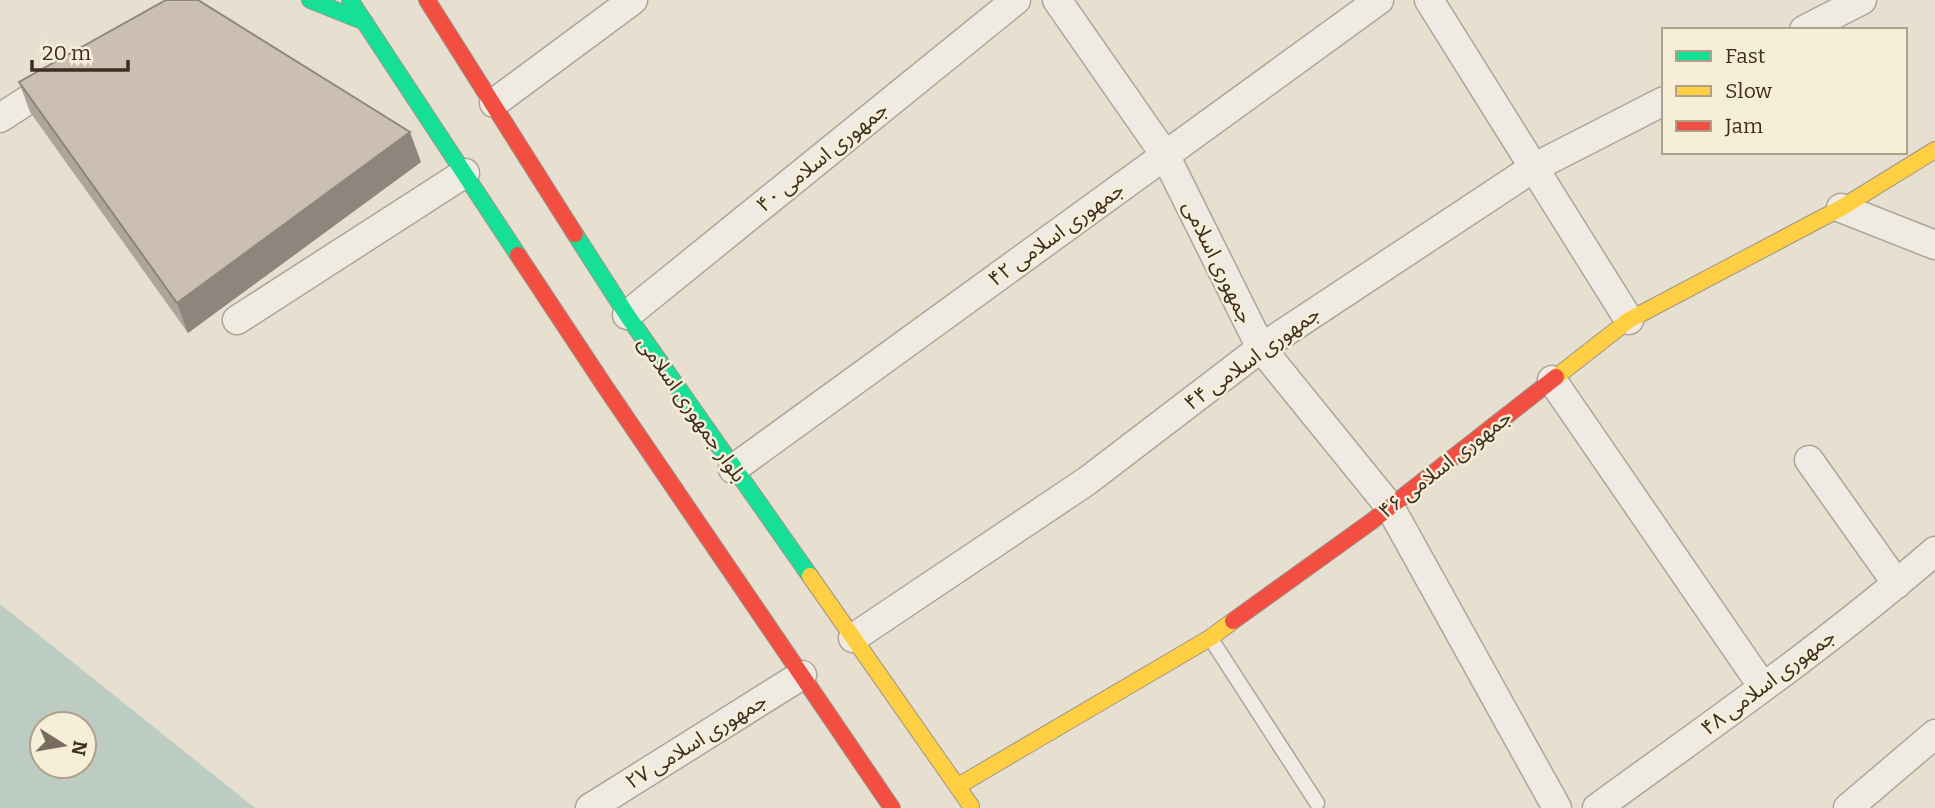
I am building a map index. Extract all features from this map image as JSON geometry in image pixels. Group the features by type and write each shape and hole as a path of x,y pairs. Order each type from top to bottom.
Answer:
{"main road":[{"path":"310,0 365,22"},
{"path":"350,0 606,388 892,808"},
{"name":"بلوار جمهوری اسلامی","path":"427,0 627,315 973,808"},
{"name":"جمهوری اسلامی ۴۶","path":"958,786 1210,638 1390,508 1629,320 1841,208 1935,150"}],"street":[{"path":"494,103 633,0"},
{"name":"جمهوری اسلامی ۴۰","path":"627,315 1016,0"},
{"name":"جمهوری اسلامی","path":"1057,0 1165,155 1261,348 1390,508 1557,808"},
{"name":"جمهوری اسلامی ۴۲","path":"733,469 1379,0"},
{"path":"1429,0 1629,320"},
{"path":"1808,28 1862,0"},
{"path":"0,118 79,66"},
{"name":"جمهوری اسلامی ۴۴","path":"853,638 1087,481 1261,348 1533,168 1662,102"},
{"path":"237,320 465,173"},
{"path":"1841,208 1935,244"},
{"path":"1552,380 1763,687"},
{"path":"1809,460 1897,584"},
{"name":"جمهوری اسلامی ۴۸","path":"1597,808 1763,687 1897,584 1935,551"},
{"name":"جمهوری اسلامی ۲۷","path":"590,808 802,675"},
{"path":"1848,808 1935,734"}],"lane":[{"path":"1210,638 1317,803"}],"shaded area":[{"path":"0,604 255,808 0,808"}],"building":[{"path":"166,0 198,0 410,132 177,303 19,82"}],"traffic: fast":[{"path":"310,0 365,22"},
{"path":"350,0 518,255"},
{"path":"575,234 627,315 810,576"}],"traffic: slow":[{"path":"1556,377 1629,320 1841,208 1935,150"},
{"path":"810,576 971,806"},
{"path":"958,786 1210,638 1233,621"}],"traffic: jam":[{"path":"427,0 575,234"},
{"path":"518,255 892,808"},
{"path":"1233,621 1372,521 1556,377"}]}
